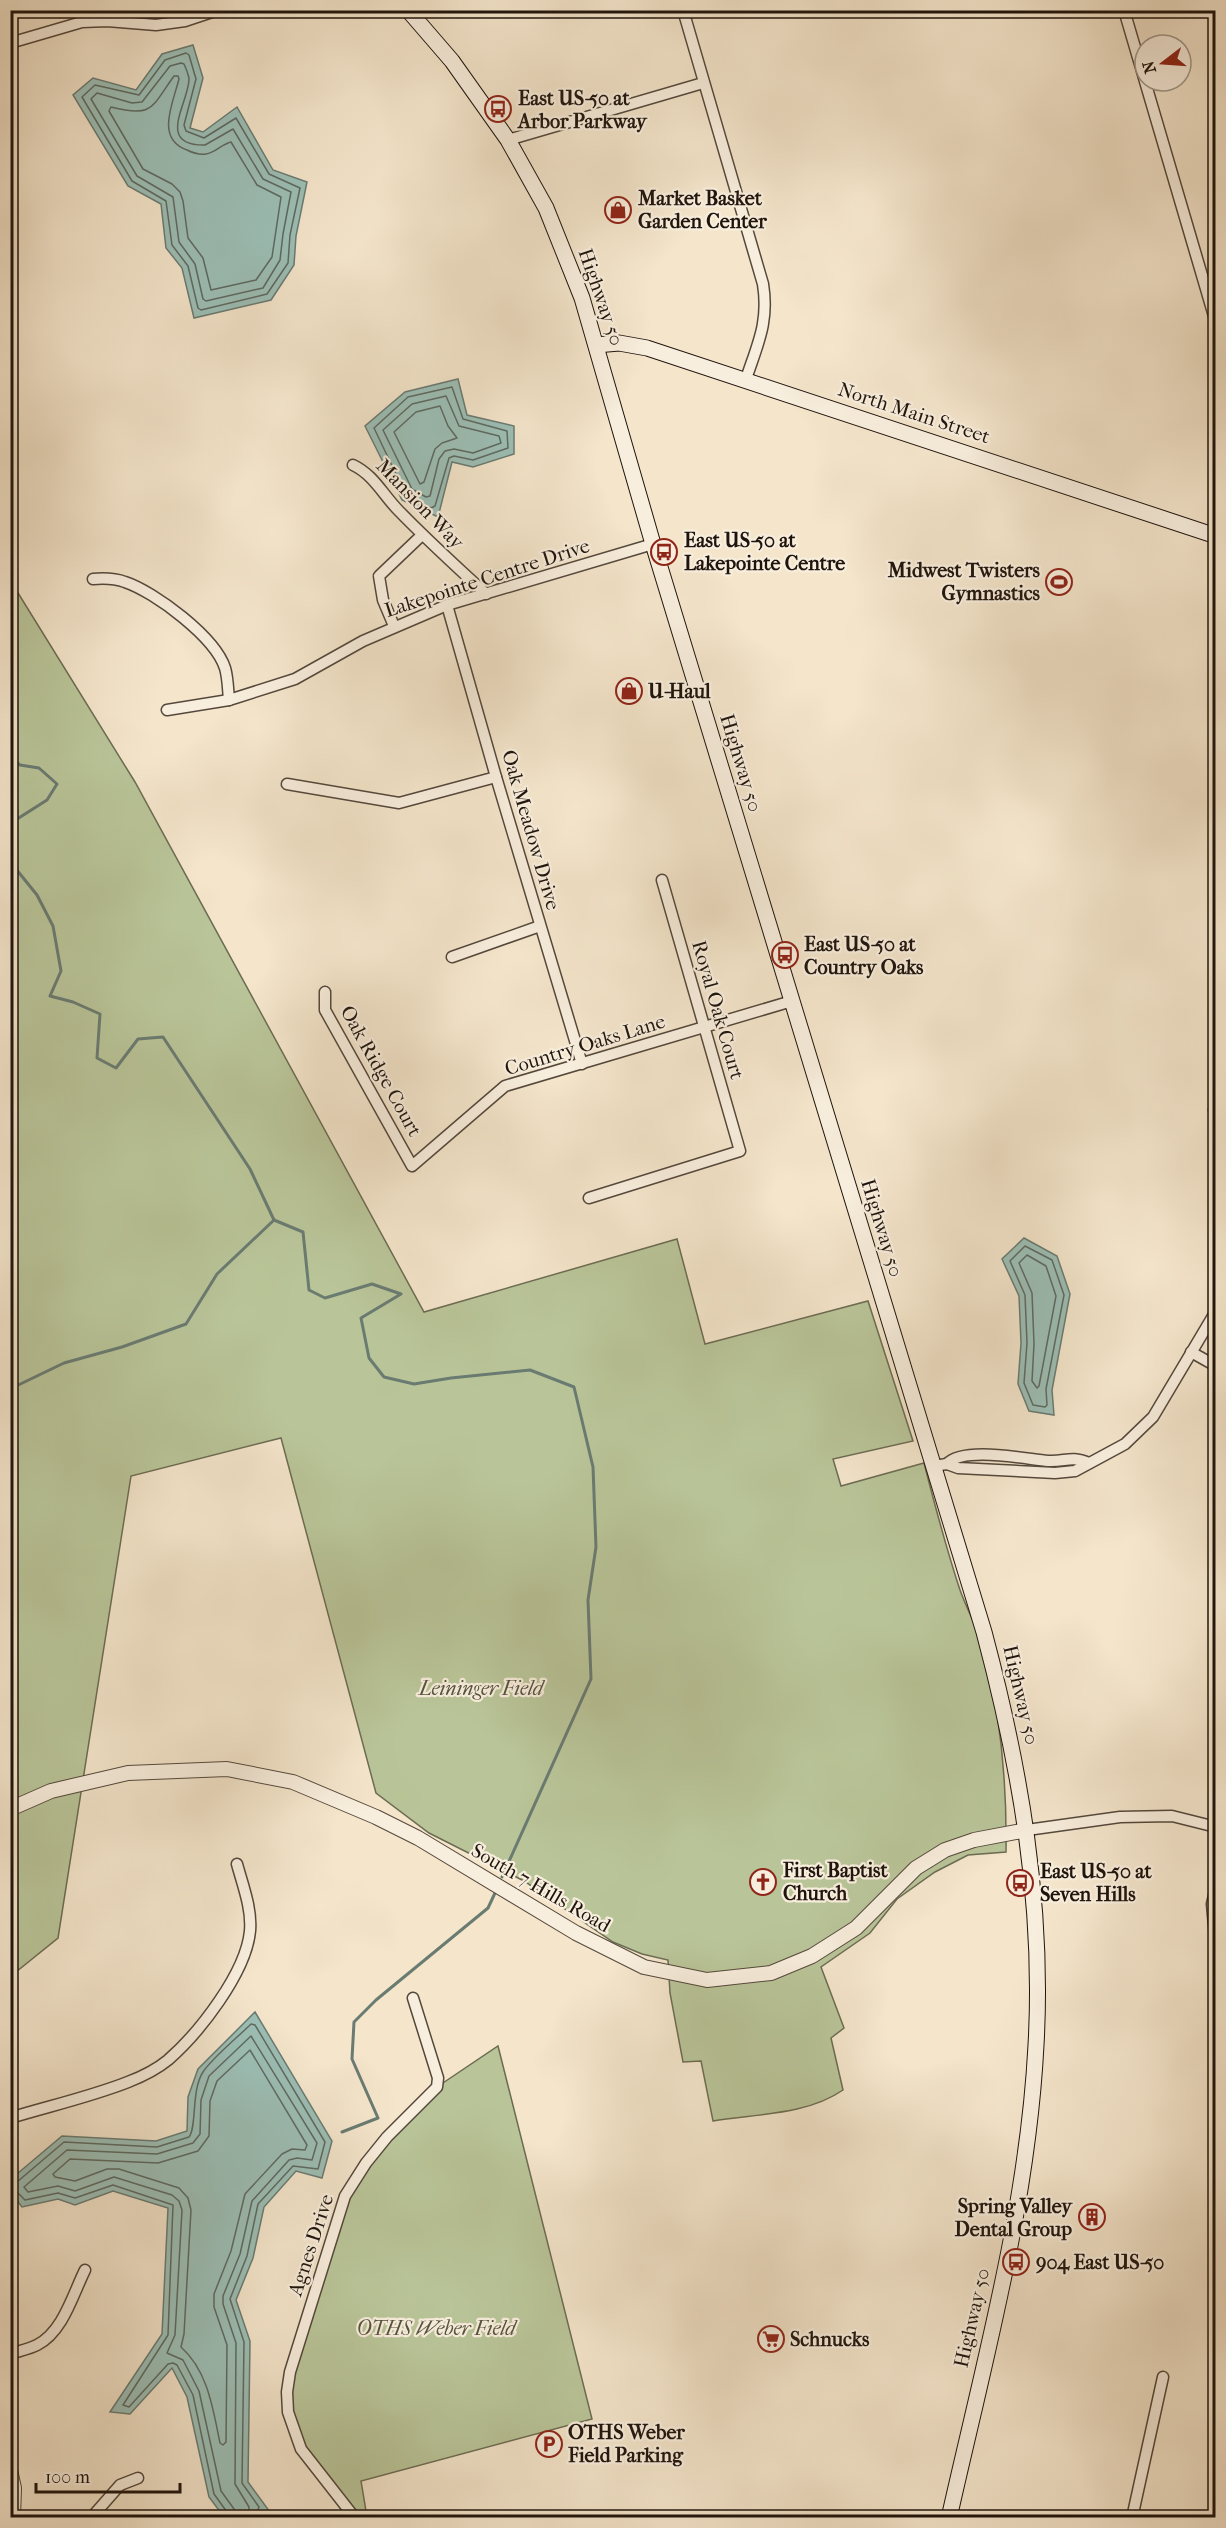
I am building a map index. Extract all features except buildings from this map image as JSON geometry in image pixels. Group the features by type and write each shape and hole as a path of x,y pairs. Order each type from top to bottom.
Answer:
{"main road":[{"name":"Highway 50","path":"408,10 452,61 508,140 550,219 568,260 596,345 653,543 792,1000 940,1465 1012,1743 1027,1830 1035,1915 1037,1991 1032,2097 1005,2267 948,2517"},
{"name":"North Main Street","path":"596,345 619,343 647,348 1215,536"}],"street":[{"path":"10,44 82,22 107,21 156,25 185,21 218,10"},
{"path":"682,10 765,295 763,328 746,379"},
{"path":"1124,10 1215,324"},
{"path":"508,140 703,83"},
{"name":"Mansion Way","path":"354,465 366,471 395,507 422,535 486,594"},
{"path":"394,626 382,600 379,576 422,535"},
{"name":"Lakepointe Centre Drive","path":"167,710 229,700 295,679 363,641 447,605 653,543"},
{"path":"93,579 108,578 128,583 173,611 200,634 212,646 225,668 229,700"},
{"name":"Oak Meadow Drive","path":"447,605 582,1064"},
{"path":"287,784 399,804 496,777"},
{"name":"Royal Oak Court","path":"589,1198 741,1151 662,880"},
{"path":"452,957 540,926"},
{"name":"Oak Ridge Court","path":"325,992 325,1010 412,1166"},
{"name":"Country Oaks Lane","path":"412,1166 505,1086 792,1000"},
{"path":"940,1465 1055,1473 1075,1471 1125,1444 1153,1417 1215,1311"},
{"path":"1191,1352 1215,1366"},
{"name":"South 7 Hills Road","path":"10,1809 51,1791 128,1773 227,1769 293,1782 376,1817 418,1838 576,1933 644,1967 707,1980 771,1973 812,1956 856,1928 916,1868 945,1850 974,1840 1027,1830"},
{"path":"1027,1830 1120,1817 1172,1816 1215,1827"},
{"path":"10,2118 129,2082 168,2060 210,2013 229,1986 245,1955 250,1934 250,1919 237,1864"},
{"path":"1215,1887 1212,1904 1215,1948"},
{"name":"Agnes Drive","path":"355,2517 301,2449 288,2412 287,2392 295,2353 345,2196 366,2163 387,2138 437,2087 438,2078 413,1998"},
{"path":"10,2354 39,2344 50,2335 61,2320 85,2270"},
{"path":"1132,2517 1163,2376"},
{"path":"10,2470 14,2488 13,2517"},
{"path":"91,2517 120,2485 138,2478"}],"green space":[{"name":"Leininger Field","path":"10,580 135,782 424,1312 677,1239 705,1344 868,1301 913,1441 833,1459 841,1486 924,1463 955,1574 982,1642 990,1674 1002,1750 1006,1852 968,1855 935,1872 897,1899 870,1933 821,1967 844,2028 831,2038 843,2090 829,2098 797,2109 713,2121 701,2061 683,2062 670,1993 668,1960 642,1954 613,1942 524,1881 429,1833 376,1793 281,1438 131,1476 58,1938 11,1976"},
{"name":"OTHS Weber Field","path":"498,2046 592,2419 361,2481 366,2511 353,2515 301,2449 287,2392 355,2179 437,2087"}],"water":[{"path":"193,45 203,78 190,128 203,132 237,107 273,170 307,182 296,236 294,265 271,300 194,318 182,268 166,248 161,204 128,186 73,95 93,78 136,90 162,54"},
{"path":"458,379 467,415 514,426 514,454 473,467 452,462 438,517 402,500 365,426 405,392"},
{"path":"1024,1238 1057,1256 1070,1294 1052,1390 1054,1415 1029,1411 1018,1384 1021,1343 1019,1296 1002,1259"},
{"path":"255,2012 332,2141 322,2178 296,2171 264,2207 253,2258 236,2300 250,2341 248,2482 270,2512 253,2517 224,2517 209,2497 187,2397 172,2368 130,2414 110,2412 162,2334 168,2208 113,2191 75,2205 58,2199 22,2207 11,2193 11,2179 62,2136 156,2141 187,2131 188,2097 198,2069"}],"waterway":[{"path":"10,757 20,765 39,768 57,784 47,800 14,821 11,837 16,869 37,895 53,926 61,971 50,996 73,1002 100,1014 97,1058 116,1068 138,1039 163,1037 250,1169 274,1220"},
{"path":"274,1220 303,1232 309,1290 325,1298 372,1284 401,1294 361,1318 369,1358 384,1377 414,1384 530,1370 574,1387 593,1467 596,1547 588,1600 591,1679 502,1877"},
{"path":"10,1389 64,1363 122,1347 186,1324 217,1274 274,1220"},
{"path":"342,2132 378,2118 352,2059 354,2022 376,2000 488,1908 495,1893"}],"place":[{"name":"East US-50 at Arbor Parkway","path":"498,109"},
{"name":"Market Basket Garden Center","path":"618,210"},
{"name":"East US-50 at Lakepointe Centre","path":"664,552"},
{"name":"Midwest Twisters Gymnastics","path":"1059,582"},
{"name":"U-Haul","path":"629,691"},
{"name":"East US-50 at Country Oaks","path":"785,955"},
{"name":"First Baptist Church","path":"763,1882"},
{"name":"East US-50 at Seven Hills","path":"1020,1883"},
{"name":"Spring Valley Dental Group","path":"1092,2217"},
{"name":"904 East US-50","path":"1016,2262"},
{"name":"Schnucks","path":"771,2339"},
{"name":"OTHS Weber Field Parking","path":"549,2444"}]}
